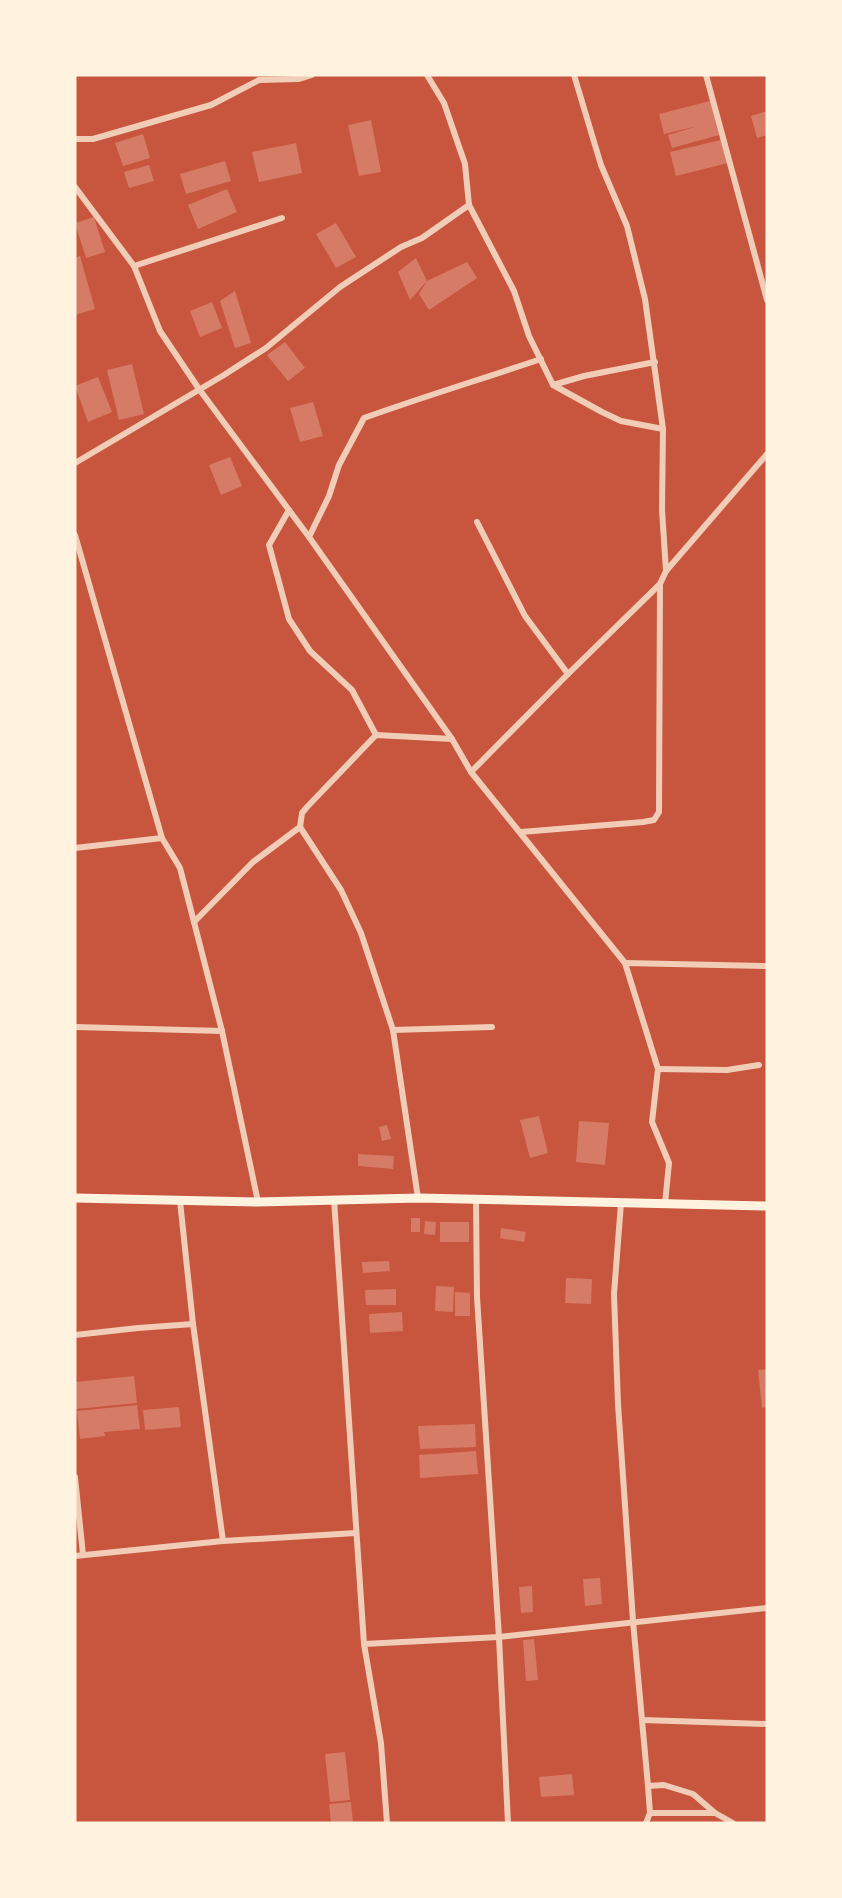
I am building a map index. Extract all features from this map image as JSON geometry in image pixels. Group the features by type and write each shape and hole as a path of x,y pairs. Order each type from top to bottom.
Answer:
{"main road":[{"path":"75,1198 258,1202 418,1198 767,1206"}],"street":[{"path":"75,139 93,139 202,108 259,80 299,79 312,75"},
{"path":"427,75 444,103 465,164 469,205 514,291 529,336 553,385 621,421 663,429"},
{"path":"574,75 601,165 627,226 645,299 663,429 662,510 666,571"},
{"path":"706,75 767,300"},
{"path":"75,187 134,266 160,331 452,739 471,772 625,963 658,1069 652,1122 669,1163 665,1204"},
{"path":"75,463 266,348 340,287 401,247 422,238 469,205"},
{"path":"134,266 282,218"},
{"path":"309,537 329,496 339,465 363,418 541,359"},
{"path":"553,385 584,376 655,362"},
{"path":"471,772 660,584 666,571 767,454"},
{"path":"289,510 269,544 289,619 310,651 352,690 376,735"},
{"path":"477,522 525,616 568,674"},
{"path":"75,535 162,838 180,868 222,1031 258,1202"},
{"path":"521,832 643,822 654,820 659,812 660,584"},
{"path":"418,1198 393,1030 362,933 341,890 300,827 302,813 376,735 452,739"},
{"path":"194,922 253,862 300,827"},
{"path":"75,848 162,838"},
{"path":"625,963 767,966"},
{"path":"75,1027 222,1031"},
{"path":"393,1030 492,1027"},
{"path":"658,1069 727,1070 759,1065"},
{"path":"334,1199 364,1644 381,1743 387,1823"},
{"path":"476,1199 477,1297 499,1637 508,1823"},
{"path":"180,1201 193,1324 223,1541"},
{"path":"621,1203 614,1294 618,1404 633,1622 650,1813 646,1823"},
{"path":"75,1335 193,1324"},
{"path":"75,1477 83,1555"},
{"path":"75,1556 223,1541 356,1533"},
{"path":"364,1644 499,1637 767,1608"},
{"path":"642,1720 767,1724"},
{"path":"648,1786 664,1785 693,1794 715,1813 733,1823"},
{"path":"650,1813 715,1813"}],"building":[{"path":"710,101 719,135 672,148 668,135 698,126 664,134 659,114"},
{"path":"767,111 767,135 757,138 751,116"},
{"path":"371,120 381,172 359,176 348,125"},
{"path":"143,134 150,158 123,166 115,143"},
{"path":"721,140 728,163 676,176 670,152"},
{"path":"296,143 302,173 259,182 252,152"},
{"path":"225,161 231,181 186,194 180,174"},
{"path":"149,165 154,181 129,188 124,172"},
{"path":"227,189 237,212 198,229 188,205"},
{"path":"94,217 105,252 86,258 75,223"},
{"path":"336,223 356,257 336,268 316,234"},
{"path":"80,256 95,309 75,315 75,258"},
{"path":"416,258 427,281 410,300 398,272"},
{"path":"467,262 477,278 429,310 419,294 427,281"},
{"path":"235,291 251,343 235,348 220,301"},
{"path":"212,302 222,328 200,337 190,311"},
{"path":"285,342 305,368 288,381 267,355"},
{"path":"132,364 144,414 119,420 107,370"},
{"path":"98,377 112,412 88,422 75,386"},
{"path":"313,402 323,436 300,442 290,408"},
{"path":"230,457 242,486 221,495 209,465"},
{"path":"539,1116 548,1153 530,1158 520,1120"},
{"path":"579,1121 609,1123 605,1165 576,1162"},
{"path":"387,1125 391,1139 382,1141 379,1127"},
{"path":"358,1154 394,1156 393,1169 358,1166"},
{"path":"411,1218 420,1218 420,1232 411,1232"},
{"path":"425,1221 436,1222 435,1235 424,1234"},
{"path":"440,1222 469,1222 469,1242 440,1242"},
{"path":"501,1228 526,1232 524,1242 500,1238"},
{"path":"389,1261 390,1271 363,1273 362,1262"},
{"path":"566,1278 592,1279 591,1304 565,1303"},
{"path":"436,1286 454,1287 453,1312 435,1311"},
{"path":"396,1289 396,1305 366,1305 365,1290"},
{"path":"455,1292 470,1293 470,1316 455,1316"},
{"path":"402,1312 403,1331 370,1333 369,1314"},
{"path":"767,1369 767,1407 762,1408 758,1370"},
{"path":"134,1376 137,1403 76,1409 75,1382"},
{"path":"137,1405 140,1429 104,1432 105,1436 80,1439 77,1411"},
{"path":"179,1407 181,1427 145,1430 143,1410"},
{"path":"475,1424 476,1447 420,1449 418,1426"},
{"path":"476,1451 478,1474 420,1478 419,1455"},
{"path":"600,1578 602,1604 585,1606 583,1579"},
{"path":"532,1586 533,1612 521,1613 519,1587"},
{"path":"534,1639 538,1680 526,1681 523,1640"},
{"path":"345,1752 350,1800 330,1802 325,1754"},
{"path":"572,1774 574,1795 541,1797 539,1777"},
{"path":"351,1802 353,1823 331,1823 329,1804"}]}
